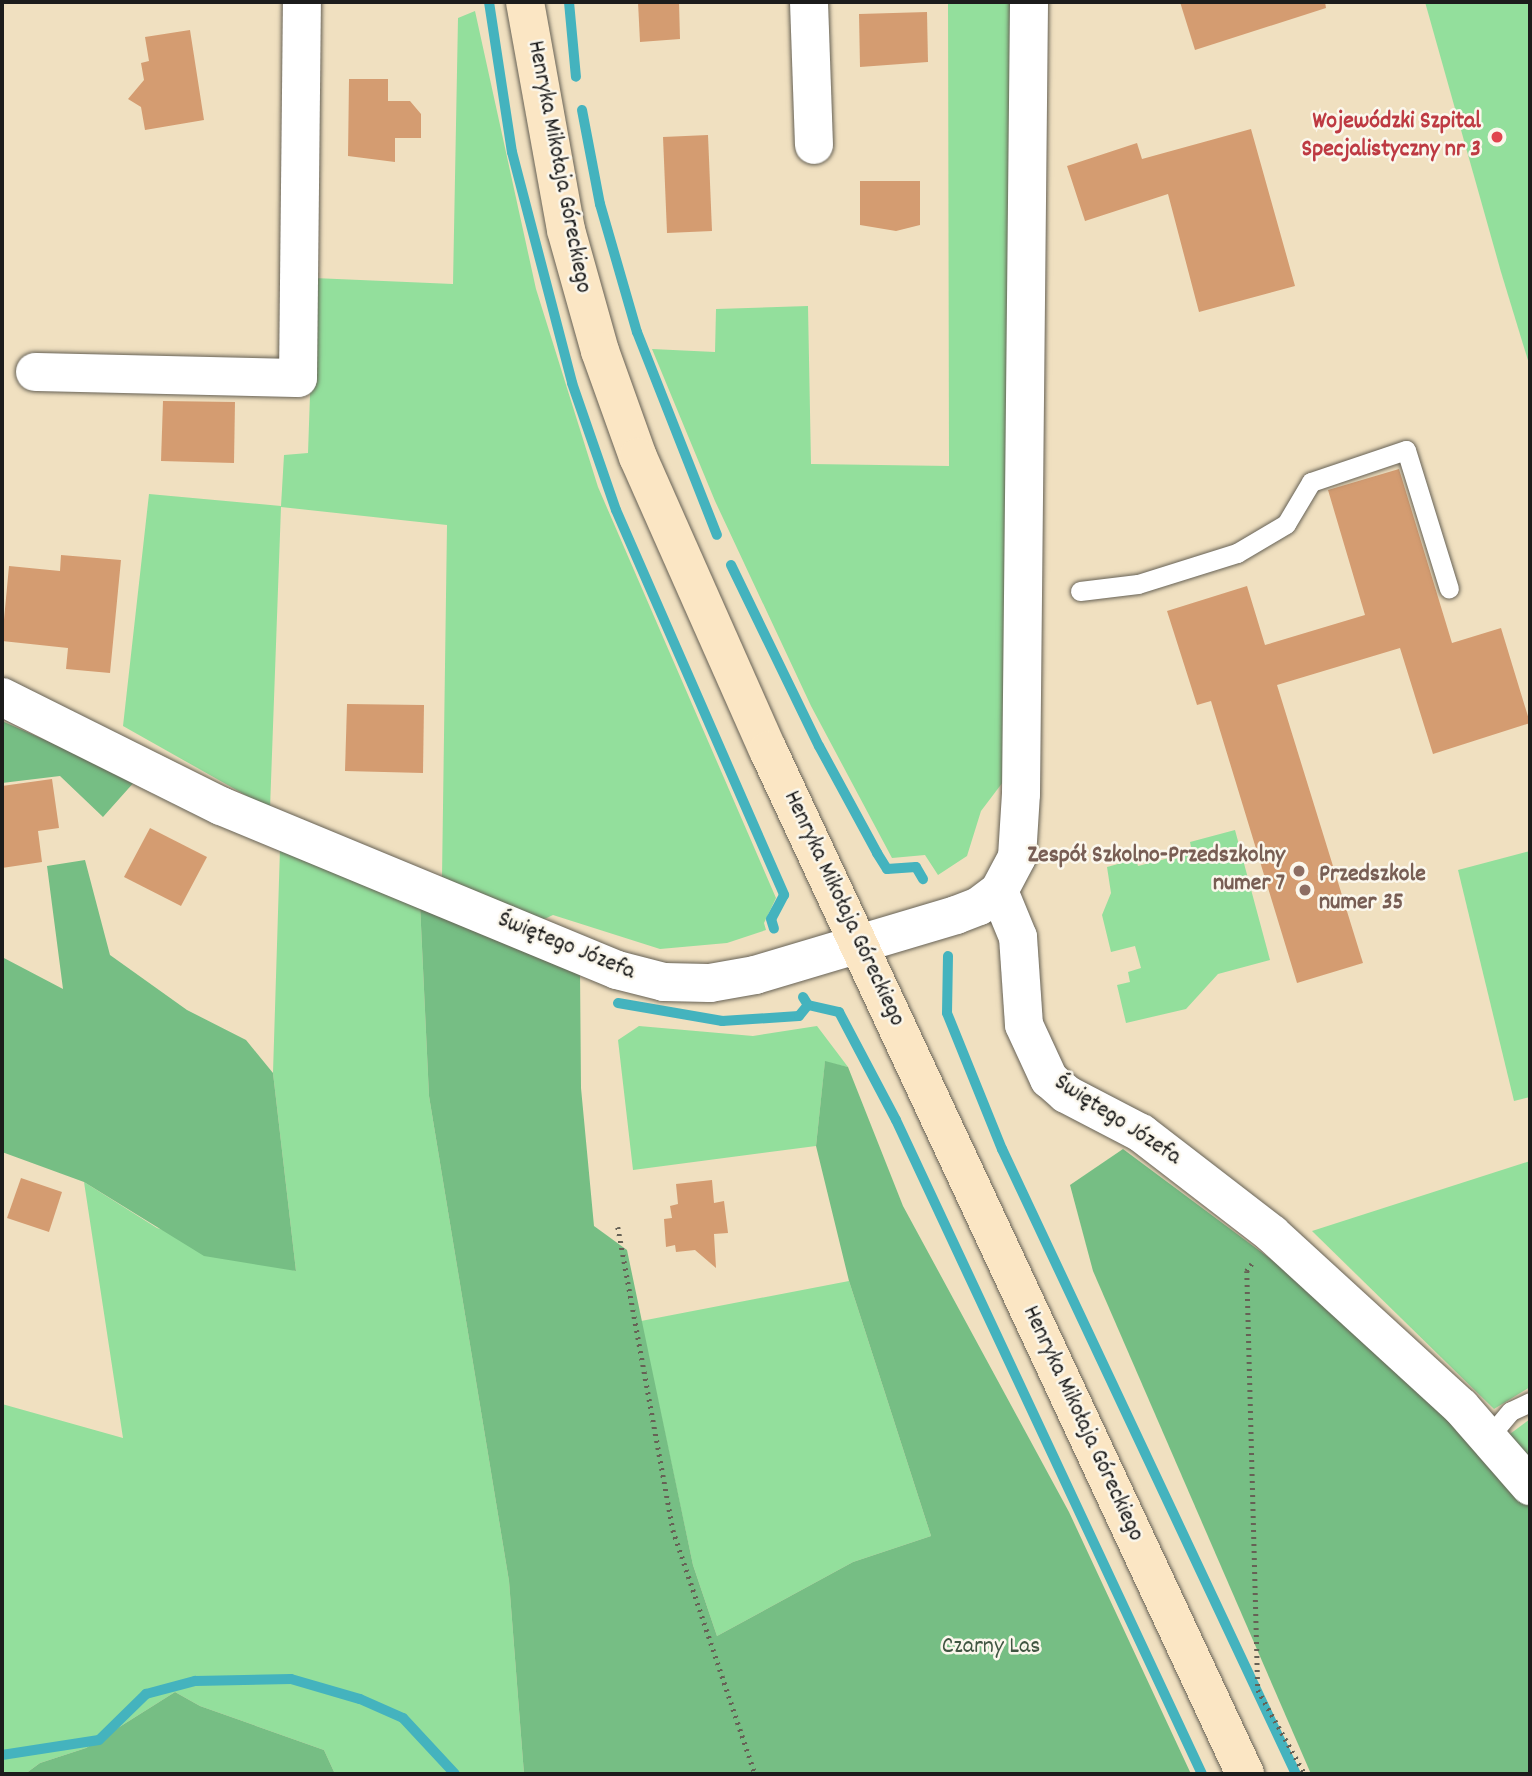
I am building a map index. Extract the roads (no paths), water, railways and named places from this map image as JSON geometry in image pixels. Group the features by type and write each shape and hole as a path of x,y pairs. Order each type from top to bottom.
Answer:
{"main road":[{"name":"Henryka Mikołaja Góreckiego","path":"527,6 566,230 616,397 697,595 1245,1774"}],"street":[{"path":"35,372 298,378 302,2"},
{"path":"809,2 814,145"},
{"path":"999,891 1017,858 1021,794 1028,2"},
{"name":"Świętego Józefa","path":"2,697 221,806 617,970 664,982 722,982 967,911 999,891 1018,937 1027,1035 1049,1079 1066,1094 1141,1133 1272,1234 1388,1337 1488,1438 1530,1486"}],"lane":[{"path":"1080,591 1138,584 1237,553 1286,524 1311,482 1406,450 1448,589"},
{"path":"1488,1438 1511,1411 1530,1402"}],"waterway":[{"path":"489,2 512,152 572,383 616,510 784,895 771,919 774,929"},
{"path":"569,2 576,77"},
{"path":"582,110 600,204 637,332 717,535"},
{"path":"731,565 819,746 877,853 887,869 916,867 923,879"},
{"path":"948,956 947,1013 1002,1149 1296,1774"},
{"path":"803,997 808,1005 839,1012 896,1120 1202,1774"},
{"path":"618,1003 722,1021 799,1016 808,1005"},
{"path":"2,1755 99,1740 146,1694 195,1681 291,1679 360,1699 403,1718 455,1774"}],"place":[{"name":"Wojewódzki Szpital Specjalistyczny nr 3","path":"1497,137"},
{"name":"Zespół Szkolno-Przedszkolny numer 7","path":"1299,871"},
{"name":"Przedszkole numer 35","path":"1305,890"}],"park label":[{"name":"Czarny Las","path":"991,1648"}]}
